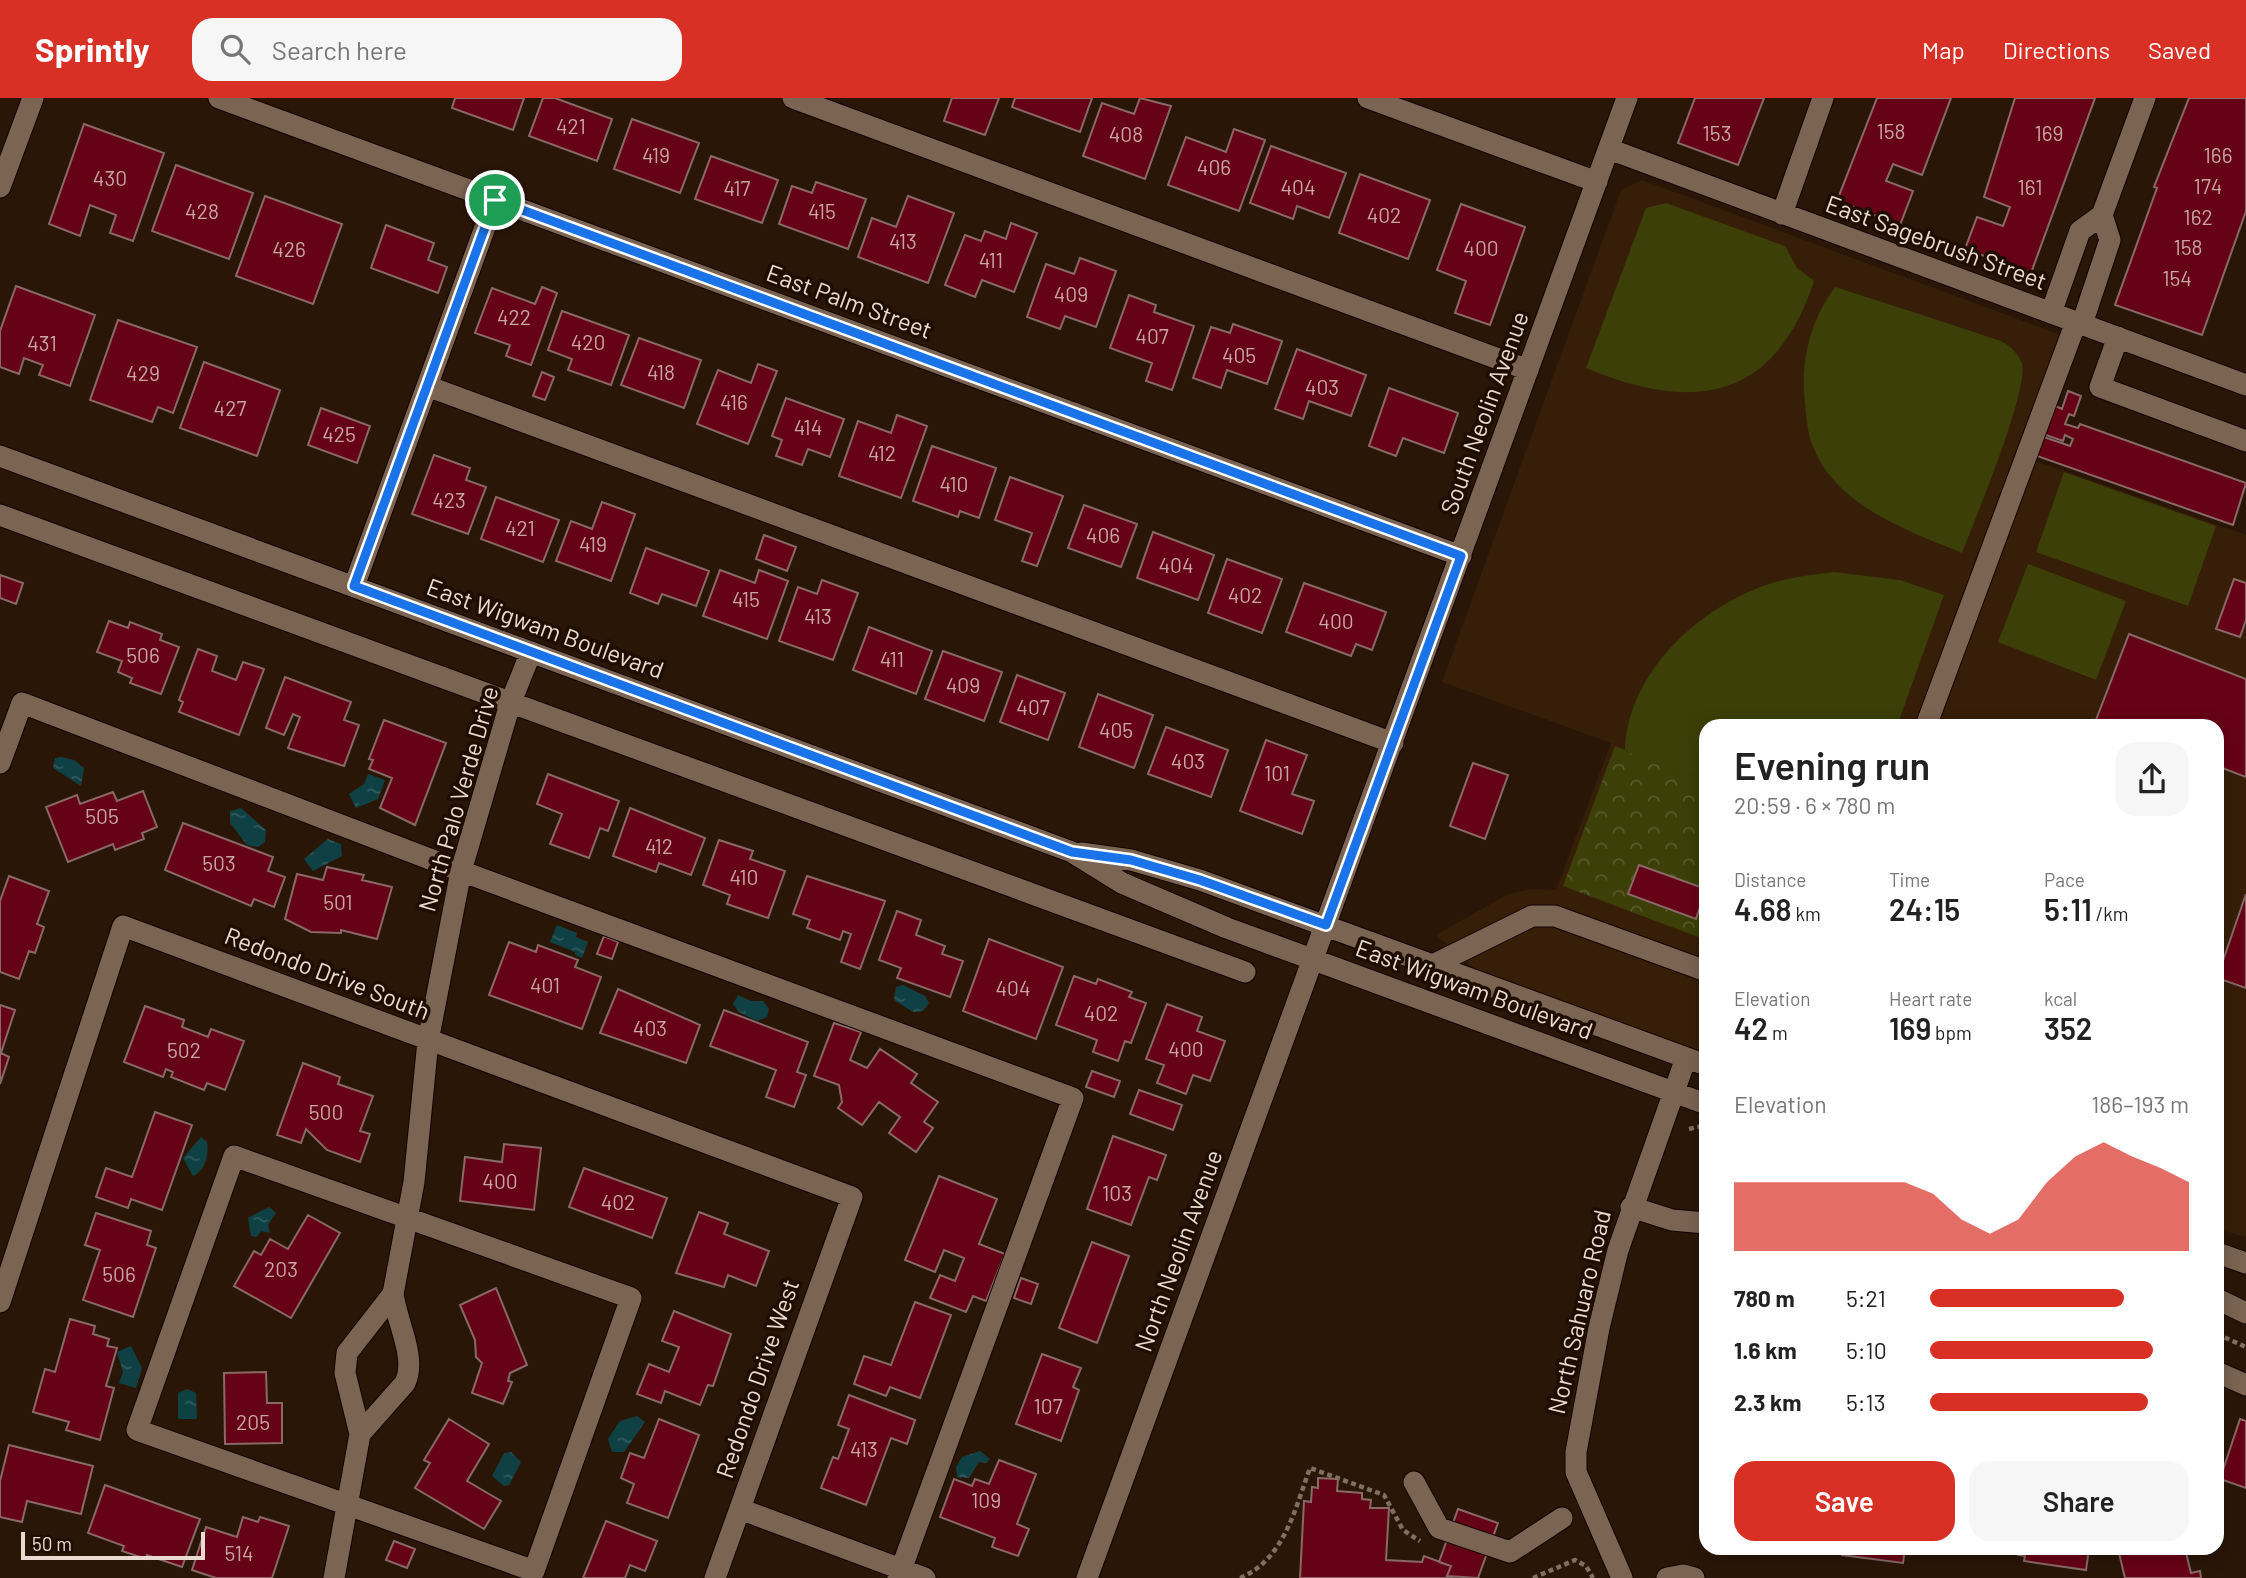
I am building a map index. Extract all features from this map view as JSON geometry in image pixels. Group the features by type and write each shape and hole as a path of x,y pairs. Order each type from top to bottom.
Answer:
{"street":[{"path":"0,187 33,98"},
{"name":"East Palm Street","path":"219,98 1461,556"},
{"path":"793,98 1528,370"},
{"path":"1368,98 1597,182"},
{"name":"South Neolin Avenue","path":"1320,942 1627,98"},
{"path":"1782,214 1823,98"},
{"path":"2051,313 2080,230 2102,215 2145,98"},
{"name":"East Sagebrush Street","path":"1609,149 2246,385"},
{"path":"354,586 495,200"},
{"path":"1929,719 2110,240 2102,215"},
{"path":"2118,337 2100,387 2246,441"},
{"path":"427,386 1393,743"},
{"name":"East Wigwam Boulevard","path":"0,456 1072,852 1143,863 1320,942 1699,1102"},
{"path":"0,515 1245,972"},
{"name":"North Palo Verde Drive","path":"360,1434 405,1383 410,1373 411,1363 397,1321 393,1294 414,1182 428,1041 461,871 510,704 531,652"},
{"path":"0,763 22,703 461,871 1073,1098 899,1574"},
{"name":"East Wigwam Boulevard","path":"1072,852 1122,883 1227,928 1320,942 1433,965 1699,1063"},
{"path":"1433,965 1532,916 1555,916 1699,968"},
{"name":"Redondo Drive South","path":"4,1268 123,926 852,1197"},
{"name":"North Neolin Avenue","path":"1087,1578 1320,942"},
{"name":"North Sahuaro Road","path":"1622,1578 1593,1517 1575,1462 1599,1328 1631,1207 1686,1058"},
{"path":"233,1157 631,1298 534,1571 346,1504 136,1430 233,1157"},
{"name":"Redondo Drive West","path":"715,1578 852,1197"},
{"path":"1631,1207 1672,1220 1699,1222"},
{"path":"2224,1261 2246,1263"},
{"path":"0,1301 4,1268"},
{"name":"North Palo Verde Drive","path":"334,1578 360,1434 345,1373 347,1353 393,1294"},
{"path":"2224,1302 2246,1313"},
{"path":"2224,1376 2246,1385"},
{"path":"1414,1482 1439,1528 1510,1552 1562,1518"},
{"path":"740,1509 899,1574 926,1578"},
{"path":"1667,1578 1683,1575 1694,1578"}],"path":[{"path":"2224,1337 2246,1347"},
{"path":"1240,1578 1267,1561 1281,1542 1310,1468 1384,1495 1403,1530 1424,1542"},
{"path":"1533,1578 1576,1560 1586,1566 1593,1578"}],"shaded area":[{"path":"1642,180 2077,341 2033,460 2246,535 2246,1237 2224,1231 2224,719 1699,719 1699,1054 1479,973 1436,935 1508,894 1531,889 1556,890 1611,743 1442,682 1621,190"}],"green space":[{"path":"1666,203 1785,246 1797,268 1814,281 1797,321 1777,352 1753,373 1726,386 1695,392 1661,390 1625,382 1586,368 1646,208"},
{"path":"1835,287 1998,340 2011,348 2021,361 2022,374 2011,423 1962,553 1898,526 1857,502 1825,469 1814,449 1806,413 1805,363 1815,323"},
{"path":"2064,472 2216,526 2188,606 2036,552"},
{"path":"2028,564 2126,601 2096,680 1998,642"},
{"path":"1834,572 1900,580 1944,595 1900,719 1699,719 1699,778 1625,751 1629,723 1638,696 1652,671 1670,648 1715,610 1766,585 1791,578"},
{"path":"1615,746 1699,778 1699,937 1563,886"}],"water":[{"path":"55,758 74,760 84,768 81,786 53,768"},
{"path":"368,774 385,780 378,799 356,808 349,794 364,784"},
{"path":"241,808 266,830 265,842 258,847 247,845 230,823 230,811"},
{"path":"328,839 341,844 342,856 313,871 304,859"},
{"path":"557,925 577,933 576,937 588,942 582,958 575,955 575,952 550,942"},
{"path":"903,985 925,996 929,1003 923,1011 913,1012 894,1000 896,987"},
{"path":"738,995 751,1001 763,1001 769,1009 767,1017 757,1021 739,1012 733,1004"},
{"path":"201,1137 207,1142 207,1157 201,1170 193,1176 183,1158"},
{"path":"269,1207 276,1213 268,1225 270,1233 261,1231 257,1237 251,1236 248,1218"},
{"path":"131,1346 142,1368 136,1388 119,1383 123,1372 117,1352"},
{"path":"187,1389 196,1393 197,1419 178,1419 178,1393"},
{"path":"637,1416 645,1422 624,1452 612,1452 608,1439 620,1421"},
{"path":"980,1451 990,1459 986,1463 979,1462 969,1478 957,1477 956,1467 962,1457"},
{"path":"511,1452 521,1462 509,1485 504,1486 492,1476 504,1453"}],"building":[{"path":"455,98 524,98 513,130 452,108"},
{"path":"543,98 555,98 612,119 597,161 529,136"},
{"path":"952,98 999,98 985,135 944,121"},
{"path":"1015,98 1092,98 1080,132 1012,107"},
{"path":"1140,98 1171,106 1145,179 1083,156 1102,103 1134,114"},
{"path":"1695,98 1764,98 1738,165 1678,143"},
{"path":"1877,98 1951,98 1922,175 1893,164 1886,181 1913,191 1900,225 1837,201"},
{"path":"2015,98 2095,98 2031,273 1965,249 1977,217 2003,226 2010,207 1984,197"},
{"path":"2189,98 2246,98 2246,211 2202,335 2115,305 2157,188 2154,187"},
{"path":"632,119 699,143 680,193 614,169"},
{"path":"84,124 164,153 133,241 110,233 116,215 90,205 80,236 49,224"},
{"path":"1234,129 1265,140 1239,211 1168,185 1186,137 1226,152"},
{"path":"1271,146 1346,173 1329,218 1297,206 1293,219 1250,203"},
{"path":"711,156 778,180 762,223 695,199"},
{"path":"176,165 253,193 229,259 152,231"},
{"path":"1360,174 1430,200 1408,259 1339,233"},
{"path":"816,182 866,199 848,249 779,224 792,186 812,193"},
{"path":"265,196 342,224 313,304 236,276"},
{"path":"908,196 954,213 928,283 858,257 872,218 896,227"},
{"path":"1461,204 1525,227 1490,325 1455,313 1466,281 1437,270"},
{"path":"1011,223 1037,233 1014,292 982,280 975,297 945,285 965,235 981,241 985,231 1006,239"},
{"path":"386,225 434,243 428,260 447,267 438,293 371,268"},
{"path":"1080,258 1116,271 1096,327 1065,316 1060,329 1027,317 1046,264 1074,274"},
{"path":"16,286 95,315 70,386 39,375 43,365 24,358 19,374 0,367 0,331"},
{"path":"542,287 557,293 531,365 506,356 510,345 475,333 492,288 535,304"},
{"path":"1129,295 1156,305 1154,312 1194,326 1172,390 1146,381 1152,363 1110,348"},
{"path":"562,311 629,335 611,385 568,370 572,359 548,350"},
{"path":"118,320 197,347 173,413 158,407 152,422 90,400"},
{"path":"1233,324 1282,341 1267,384 1227,370 1221,388 1193,378 1211,327 1230,333"},
{"path":"639,338 701,360 684,408 621,385"},
{"path":"1297,349 1366,375 1351,416 1309,401 1303,419 1275,409"},
{"path":"204,362 280,390 257,456 180,428"},
{"path":"758,364 777,371 748,444 697,424 718,370 751,383"},
{"path":"542,372 554,377 545,400 533,396"},
{"path":"1389,388 1458,413 1444,453 1403,438 1396,456 1369,446"},
{"path":"2068,391 2081,396 2074,416 2069,414 2065,424 2078,428 2080,424 2246,483 2233,525 2037,456 2044,437 2070,446 2073,439 2065,435 2063,441 2043,434 2053,405 2062,409"},
{"path":"786,398 844,419 830,457 808,449 802,465 776,456 782,440 772,436"},
{"path":"321,408 370,426 357,463 308,445"},
{"path":"897,415 927,426 901,498 839,476 858,421 891,433"},
{"path":"932,446 996,468 979,518 960,511 958,517 913,501"},
{"path":"434,455 470,468 466,480 486,487 468,534 412,514"},
{"path":"1010,477 1063,496 1037,566 1022,561 1032,533 995,520"},
{"path":"496,497 559,520 543,562 481,539"},
{"path":"602,502 635,514 611,581 556,561 571,521 592,529"},
{"path":"1084,505 1137,524 1121,567 1068,548"},
{"path":"1153,532 1214,555 1198,600 1137,578"},
{"path":"764,535 796,547 787,571 756,559"},
{"path":"646,548 709,571 696,606 662,594 658,604 630,593"},
{"path":"1227,559 1282,579 1262,633 1208,613"},
{"path":"720,570 755,583 759,570 788,581 767,639 703,616"},
{"path":"0,575 23,583 16,604 0,598"},
{"path":"2234,579 2246,583 2246,620 2240,637 2216,629"},
{"path":"822,580 858,593 833,660 779,641 798,587 817,594"},
{"path":"1304,583 1386,612 1372,650 1356,644 1351,656 1286,632"},
{"path":"109,621 128,628 130,622 162,634 160,640 179,647 161,694 130,683 132,678 118,672 122,661 97,652"},
{"path":"869,627 932,651 916,694 853,670"},
{"path":"2129,634 2246,679 2246,777 2224,769 2224,719 2096,719"},
{"path":"198,649 217,656 212,671 236,680 243,662 264,669 239,735 179,712 183,702 179,700"},
{"path":"943,651 1002,672 984,721 925,699"},
{"path":"1017,675 1065,693 1048,740 1000,722"},
{"path":"285,677 351,702 344,720 359,725 344,766 288,748 300,717 293,714 284,735 266,728"},
{"path":"1098,694 1153,715 1134,768 1079,747"},
{"path":"384,720 446,743 415,825 380,808 392,778 369,769 373,760 369,759"},
{"path":"1166,727 1228,750 1211,797 1148,774"},
{"path":"1266,740 1307,755 1292,794 1314,801 1302,834 1240,811"},
{"path":"1473,763 1508,775 1485,839 1450,826"},
{"path":"548,774 619,801 608,831 600,828 589,858 550,844 562,814 537,804"},
{"path":"143,791 157,827 142,833 144,839 115,850 113,844 68,862 46,807 77,795 80,804 113,792 117,801"},
{"path":"630,808 705,838 691,875 659,863 656,872 613,856"},
{"path":"183,823 273,857 268,871 285,877 274,907 254,899 251,906 165,870"},
{"path":"719,840 753,851 750,859 785,871 768,918 727,904 730,895 703,885"},
{"path":"1639,865 1699,886 1699,910 1696,919 1628,894"},
{"path":"327,867 364,875 362,880 392,887 377,939 341,930 341,933 311,932 285,919 297,874 323,880"},
{"path":"9,876 49,891 37,924 44,927 35,953 29,951 19,979 0,972 0,901"},
{"path":"807,876 885,901 860,969 841,962 851,934 843,931 840,940 807,928 810,920 793,914"},
{"path":"2246,894 2246,988 2224,980 2224,958"},
{"path":"897,911 921,920 916,935 945,946 942,954 963,961 950,997 897,978 901,968 879,960"},
{"path":"604,936 618,942 612,959 597,954"},
{"path":"989,939 1063,967 1036,1039 963,1011"},
{"path":"509,942 536,952 538,945 578,960 575,967 601,977 582,1029 489,995"},
{"path":"1074,976 1096,984 1098,979 1132,992 1129,997 1146,1003 1131,1043 1125,1041 1118,1061 1093,1052 1097,1040 1056,1025"},
{"path":"618,989 700,1025 686,1063 600,1033"},
{"path":"1167,1004 1202,1017 1197,1031 1225,1041 1210,1081 1193,1075 1186,1094 1157,1083 1164,1065 1146,1059"},
{"path":"0,1005 15,1010 1,1053 9,1057 0,1084"},
{"path":"145,1006 184,1020 182,1027 208,1037 211,1029 244,1041 225,1090 207,1083 204,1090 171,1077 173,1072 166,1069 163,1077 124,1062"},
{"path":"724,1010 808,1042 797,1072 806,1075 794,1107 766,1097 776,1070 710,1046"},
{"path":"834,1023 861,1032 850,1060 867,1068 880,1049 917,1074 911,1083 938,1102 924,1122 933,1128 916,1152 889,1133 900,1117 879,1102 862,1125 838,1108 842,1102 839,1085 814,1076"},
{"path":"303,1063 340,1077 338,1084 373,1096 360,1131 370,1134 360,1162 327,1150 306,1129 301,1143 277,1135"},
{"path":"1092,1071 1120,1081 1114,1097 1086,1087"},
{"path":"1139,1090 1182,1105 1173,1130 1130,1114"},
{"path":"155,1112 192,1125 162,1210 131,1199 128,1208 96,1197 106,1168 132,1177"},
{"path":"1113,1136 1166,1155 1157,1180 1149,1177 1131,1225 1087,1209"},
{"path":"504,1144 541,1148 534,1210 460,1201 465,1157 502,1162"},
{"path":"584,1168 667,1198 652,1238 569,1207"},
{"path":"939,1176 997,1199 979,1244 1005,1254 986,1301 973,1296 966,1312 930,1298 940,1275 955,1281 964,1258 944,1250 935,1272 905,1260"},
{"path":"699,1212 728,1223 724,1234 769,1251 756,1286 728,1275 724,1287 676,1273"},
{"path":"96,1213 151,1231 147,1245 156,1248 133,1317 83,1300 100,1250 85,1245"},
{"path":"308,1215 340,1233 291,1318 234,1286 254,1251 261,1255 270,1239 288,1249"},
{"path":"1092,1242 1129,1256 1097,1343 1059,1328"},
{"path":"1021,1278 1038,1284 1031,1304 1014,1298"},
{"path":"496,1288 527,1365 510,1373 508,1381 512,1382 503,1404 472,1393 482,1363 476,1357 475,1340 460,1305"},
{"path":"915,1302 951,1315 920,1398 890,1387 886,1396 854,1384 864,1356 891,1365"},
{"path":"674,1311 731,1334 713,1386 708,1385 700,1405 665,1391 661,1403 637,1394 649,1364 669,1372 679,1347 662,1341"},
{"path":"70,1319 95,1326 93,1334 109,1339 107,1346 117,1348 106,1386 114,1388 100,1440 66,1430 69,1422 33,1412 45,1369 55,1372"},
{"path":"1042,1354 1081,1368 1073,1387 1079,1390 1061,1441 1016,1424"},
{"path":"266,1372 267,1403 282,1403 282,1443 225,1444 224,1373"},
{"path":"849,1395 915,1420 907,1444 891,1438 866,1505 821,1488 833,1457 838,1459 849,1429 838,1425"},
{"path":"449,1419 489,1444 467,1481 501,1501 484,1529 415,1488 430,1463 424,1460"},
{"path":"659,1419 699,1435 668,1518 627,1503 634,1484 621,1478 630,1453 644,1458"},
{"path":"2240,1419 2246,1421 2246,1488 2224,1480 2224,1467"},
{"path":"9,1445 93,1466 81,1514 27,1501 22,1522 0,1517 0,1481"},
{"path":"999,1460 1036,1474 1017,1524 1029,1529 1018,1556 992,1547 995,1538 940,1517 954,1479 972,1486 975,1479 989,1484"},
{"path":"1318,1478 1338,1479 1337,1491 1362,1493 1362,1499 1371,1500 1370,1508 1389,1508 1386,1560 1422,1562 1424,1556 1451,1566 1447,1576 1453,1578 1300,1578 1304,1501 1311,1502 1312,1487 1318,1488"},
{"path":"105,1485 200,1519 182,1567 147,1555 146,1559 122,1551 124,1546 88,1533"},
{"path":"1458,1509 1498,1523 1478,1578 1447,1576 1451,1566 1439,1562"},
{"path":"243,1517 258,1522 260,1517 289,1526 272,1578 216,1578 192,1570 206,1527 237,1537"},
{"path":"606,1521 657,1541 645,1571 630,1565 625,1578 583,1578"},
{"path":"394,1541 415,1549 407,1568 386,1560"},
{"path":"1842,1555 1904,1555 1903,1563"},
{"path":"2018,1555 2088,1555 2086,1570 2024,1561 2025,1556"},
{"path":"2119,1555 2186,1555 2191,1573 2200,1571 2201,1578 2125,1578"}],"route":[{"path":"495,200 1461,556 1326,925 1200,880 1131,860 1072,852 354,586 495,200"}]}
